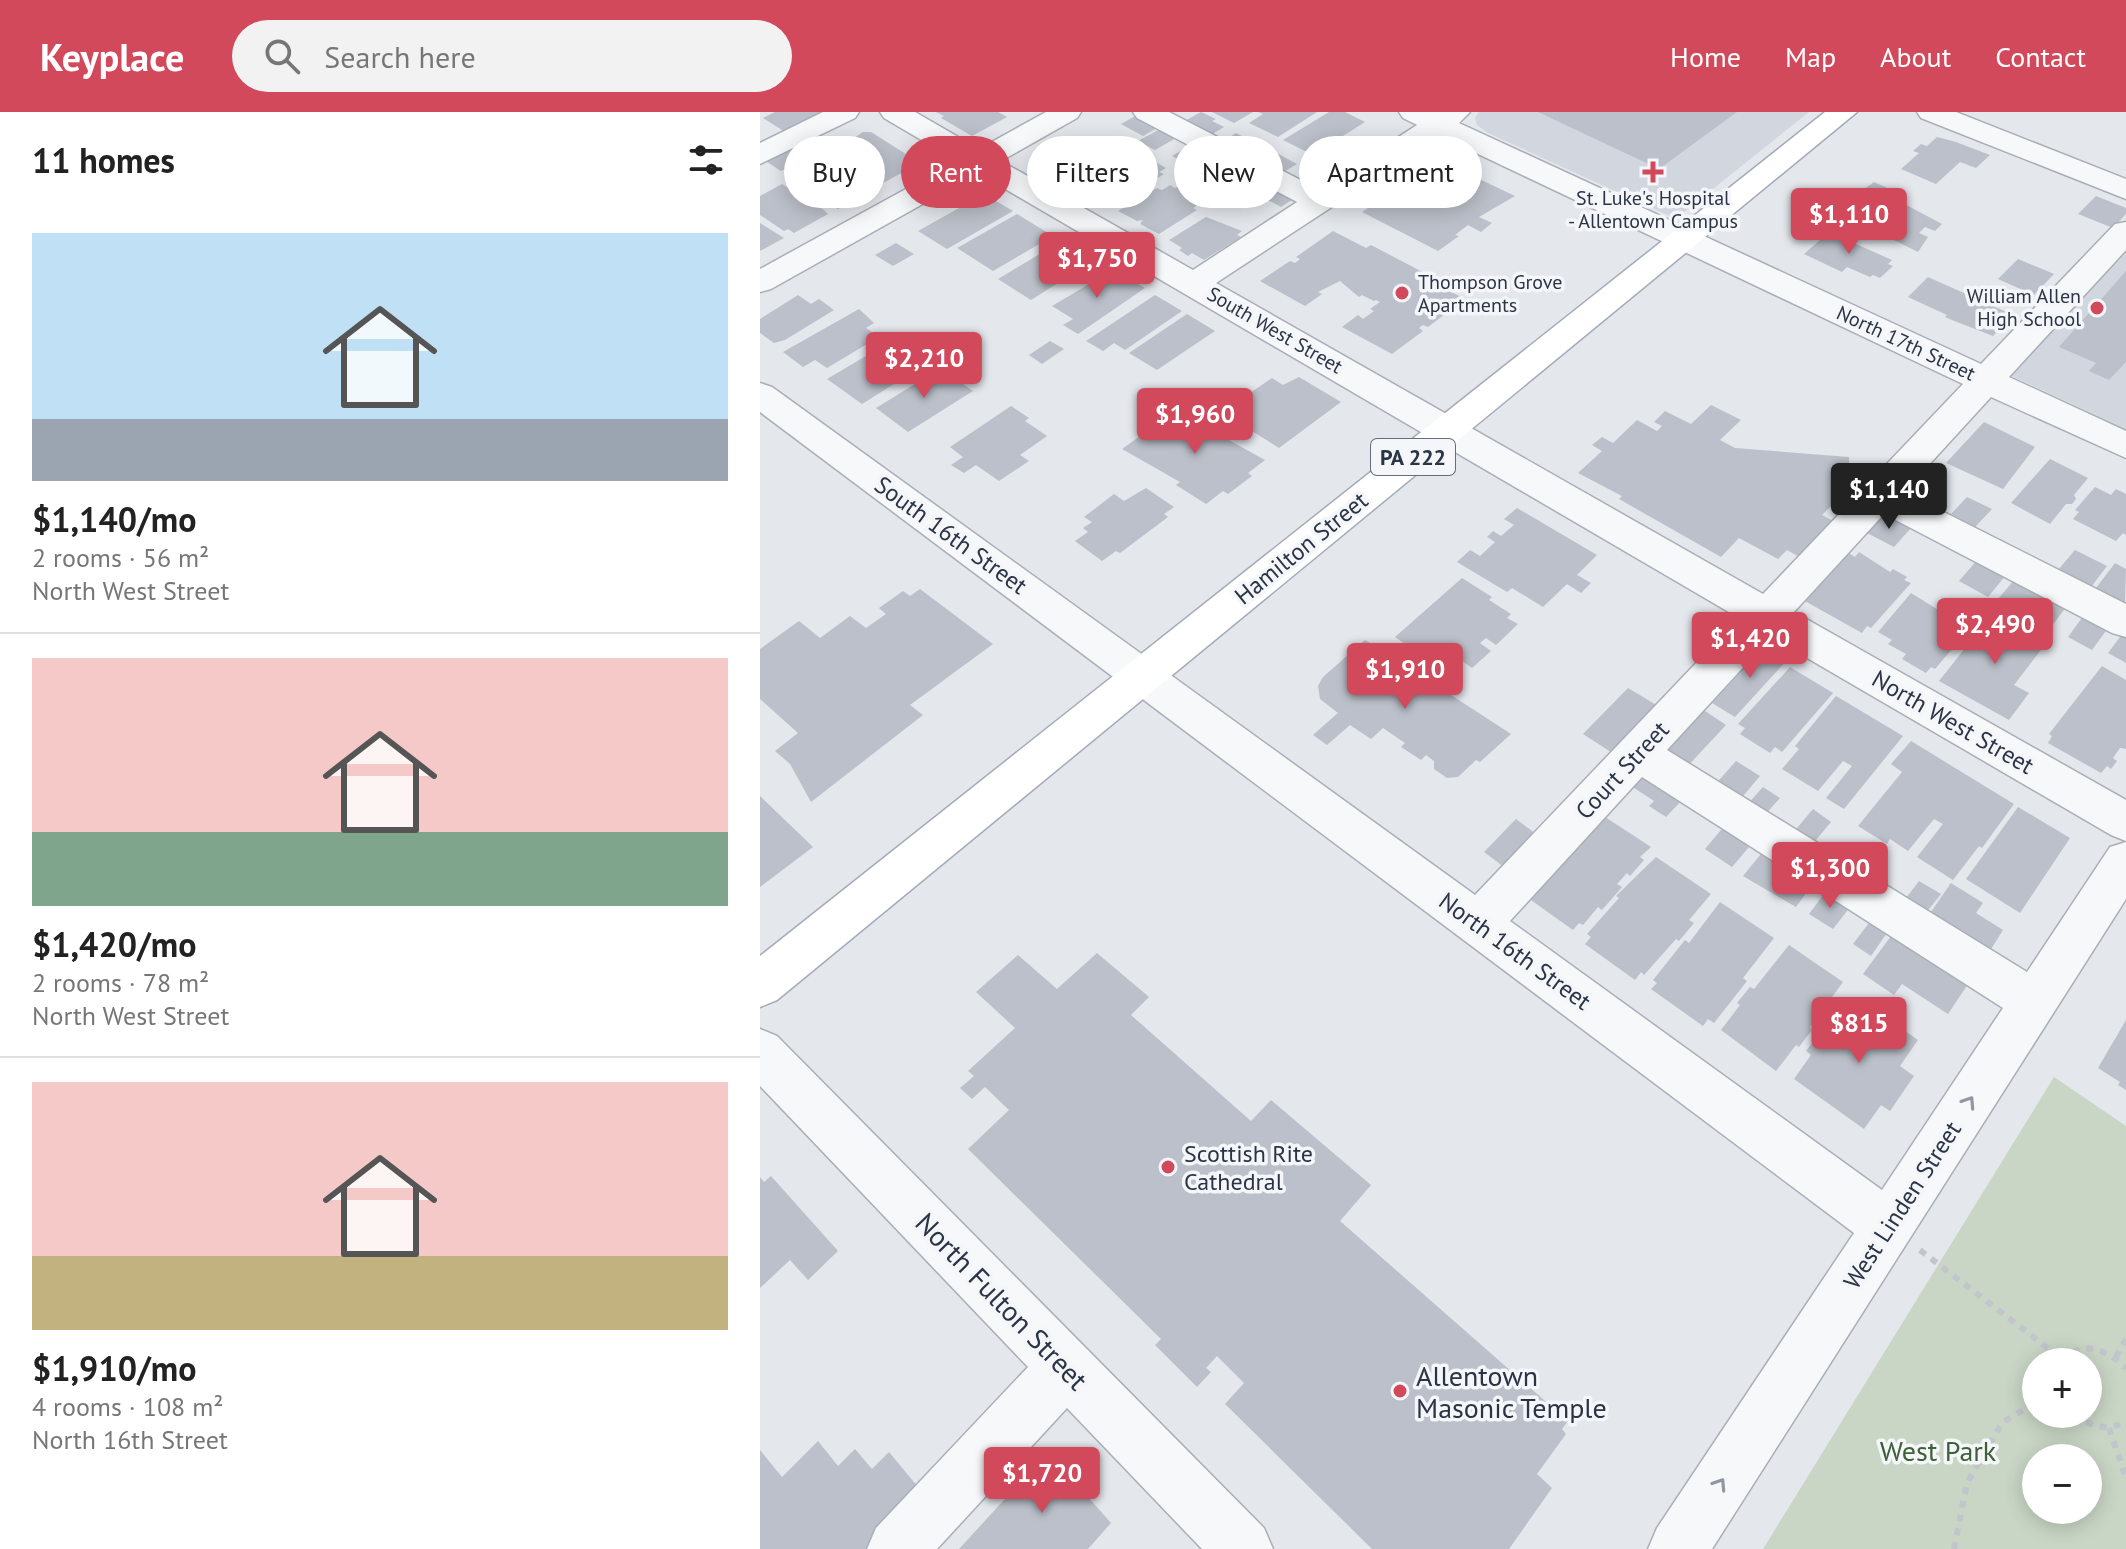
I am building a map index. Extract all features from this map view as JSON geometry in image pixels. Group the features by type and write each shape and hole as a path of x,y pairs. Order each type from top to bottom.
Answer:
{"main road":[{"name":"Hamilton Street","path":"760,985 1843,112"}],"street":[{"path":"760,155 845,112"},
{"name":"South West Street","path":"894,112 936,136"},
{"path":"1011,143 1067,112"},
{"path":"1147,112 1299,191"},
{"path":"1931,112 2126,190"},
{"path":"1408,136 1436,116"},
{"name":"North 17th Street","path":"1436,116 1685,239 2126,446"},
{"name":"South West Street","path":"1011,179 1447,430"},
{"path":"760,282 901,204"},
{"path":"1193,284 1308,208"},
{"name":"Court Street","path":"1478,924 2126,231"},
{"name":"South 16th Street","path":"760,395 1142,676"},
{"name":"North West Street","path":"1447,430 2126,822"},
{"path":"1879,495 2126,622"},
{"name":"North 16th Street","path":"1142,676 1888,1226"},
{"path":"1638,753 2034,1002"},
{"name":"West Linden Street","path":"1678,1549 2126,861"},
{"name":"North Fulton Street","path":"760,1052 1243,1549"},
{"path":"897,1549 1066,1368"}],"path":[{"path":"1888,1226 2046,1348"},
{"path":"2116,1357 2126,1339"},
{"path":"2102,1350 2116,1357 2126,1368"},
{"path":"1954,1549 1967,1483 2002,1423 2022,1411"},
{"path":"2102,1427 2109,1428 2126,1421"},
{"path":"2109,1428 2126,1478"}],"shaded area":[{"name":"St. Luke's Hospital - Allentown Campus","path":"1479,112 1809,112 1684,212 1672,217 1488,133 1477,125 1475,118"},
{"name":"William Allen High School","path":"2126,246 2126,429 2012,376 2009,369"}],"green space":[{"name":"West Park","path":"2054,1077 2126,1126 2126,1549 1763,1549"}],"building":[{"path":"775,112 835,112 790,135 763,118"},
{"path":"936,112 998,112 1007,117 972,136 941,118 944,116"},
{"path":"1201,112 1224,127 1209,136 1183,122"},
{"path":"1212,112 1253,112 1234,123"},
{"path":"1258,112 1317,112 1280,136 1249,123 1263,114"},
{"path":"1329,112 1345,112 1365,122 1343,136 1299,136 1299,148 1283,140"},
{"path":"1538,112 1737,112 1659,169"},
{"path":"1137,115 1159,127 1143,136 1121,124"},
{"path":"1160,129 1174,139 1158,148 1158,136 1147,136"},
{"path":"871,132 877,136 857,136"},
{"path":"1937,137 1990,155 1976,168 1960,162 1936,184 1901,169 1919,153 1913,151 1921,144 1927,146"},
{"path":"885,141 901,151 901,173 885,182"},
{"path":"784,153 784,169 781,171 767,162"},
{"path":"1283,156 1297,164 1283,172"},
{"path":"1158,164 1166,168 1159,172 1164,174 1158,178"},
{"path":"1482,180 1515,196 1479,217 1492,223 1481,232 1468,225 1455,235 1459,236 1438,251 1362,212 1368,208 1482,208"},
{"path":"1874,182 1903,195 1897,200 1942,224 1935,231 1925,227 1919,233 1928,237 1918,252 1868,227 1861,234 1832,221 1849,207 1844,205 1846,202"},
{"path":"782,184 784,208 821,208 828,214 794,233 788,229 784,231 760,215 760,196"},
{"path":"1170,185 1174,187 1174,208 1197,210 1159,234 1140,224 1143,220 1137,221 1118,211 1123,208 1158,208 1158,188 1162,190"},
{"path":"1283,192 1295,198 1283,206"},
{"path":"2096,196 2126,208 2126,214 2113,228 2078,214"},
{"path":"959,208 1008,208 1013,211 947,249 918,231"},
{"path":"1017,214 1053,236 993,271 957,248"},
{"path":"1206,217 1242,231 1237,235 1241,237 1204,260 1192,253 1188,256 1169,240"},
{"path":"760,223 784,238 760,251"},
{"name":"Thompson Grove Apartments","path":"1333,231 1366,248 1371,245 1434,278 1430,281 1465,299 1428,327 1423,325 1419,328 1423,331 1392,354 1342,327 1358,315 1363,319 1380,302 1362,295 1359,297 1340,281 1318,292 1322,294 1305,306 1260,281 1290,261 1295,263 1300,259 1296,257"},
{"path":"1829,232 1892,260 1888,264 1893,266 1880,278 1870,277 1847,267 1842,272 1804,254"},
{"path":"1063,240 1096,259 1031,300 998,279"},
{"path":"896,243 914,254 893,266 875,255"},
{"path":"2018,259 2054,274 2034,295 1998,279"},
{"path":"1113,270 1145,288 1078,334 1063,325 1073,319 1052,306"},
{"path":"2126,271 2126,362 2109,380 2089,371 2096,363 2059,347"},
{"path":"1928,277 2013,315 1993,336 1945,317 1947,315 1908,297"},
{"path":"798,295 811,304 819,299 834,310 785,340 774,343 760,333 760,319"},
{"path":"1155,295 1182,311 1125,350 1114,343 1103,351 1086,341"},
{"path":"859,309 874,323 866,328 879,337 827,368 815,360 803,367 783,352"},
{"path":"1187,314 1215,331 1157,370 1129,353"},
{"path":"1050,341 1064,349 1042,364 1029,355"},
{"path":"883,346 890,351 896,347 909,356 903,359 918,369 862,404 827,379"},
{"path":"941,368 973,391 908,432 876,408"},
{"path":"1299,377 1341,402 1279,448 1236,421 1244,415 1226,404 1245,390 1250,393 1272,378 1283,385"},
{"path":"1711,405 1741,420 1720,440 1735,448 1849,457 1851,508 1831,506 1822,515 1837,523 1803,559 1787,550 1778,559 1739,538 1721,557 1619,499 1622,496 1578,473 1602,451 1592,445 1602,437 1613,443 1637,420 1657,431 1662,426 1654,422 1665,411 1691,424"},
{"path":"1011,406 1029,418 1025,421 1047,436 1020,455 1029,461 999,481 976,465 964,473 951,465 963,457 950,447"},
{"path":"1181,407 1212,427 1209,429 1265,460 1248,473 1252,476 1228,494 1223,491 1206,504 1176,485 1180,482 1122,449"},
{"path":"1984,422 2035,447 2003,489 1946,463"},
{"path":"2050,459 2088,478 2074,495 2076,499 2072,504 2066,504 2050,524 2011,503"},
{"path":"2095,487 2111,495 2116,489 2126,494 2126,535 2123,533 2116,541 2073,519 2079,512 2075,510"},
{"path":"1146,488 1174,507 1164,514 1168,517 1120,553 1116,551 1102,561 1075,541 1088,532 1083,528 1092,522 1084,517 1114,494 1124,501"},
{"path":"1967,497 1992,509 1975,527 1951,514"},
{"path":"1517,508 1597,555 1577,575 1591,583 1581,593 1567,584 1543,607 1512,588 1507,592 1457,562 1470,550 1480,556 1495,542 1487,537 1493,531 1501,536 1514,525 1504,519"},
{"path":"1885,514 1911,528 1894,547 1867,533"},
{"path":"2075,550 2107,566 2091,587 2058,570"},
{"path":"1847,552 1855,557 1859,552 1890,572 1893,569 1907,577 1904,580 1911,583 1871,628 1867,626 1862,633 1803,600"},
{"path":"1978,559 2006,575 1988,597 1959,581"},
{"path":"2115,563 2126,569 2125,603 2096,588"},
{"path":"1462,578 1492,597 1489,600 1511,614 1507,618 1518,624 1496,645 1486,638 1480,643 1491,651 1472,668 1461,660 1447,673 1395,637"},
{"path":"2015,579 2067,606 2051,627 1998,599"},
{"path":"920,589 993,644 910,705 923,715 811,802 790,764 775,751 798,733 760,699 760,649 799,621 820,638 850,616 866,628 886,614 879,608 903,591 910,596"},
{"path":"1911,593 1969,629 1935,669 1931,667 1926,673 1902,659 1906,654 1888,644 1892,640 1878,632"},
{"path":"1993,613 2047,642 2014,685 2029,693 2009,720 1939,681"},
{"path":"2084,615 2108,628 2092,650 2068,637"},
{"path":"2123,633 2126,635 2126,663 2108,653"},
{"path":"1365,640 1408,667 1411,664 1431,677 1428,680 1511,734 1480,762 1476,760 1458,777 1447,778 1434,769 1434,761 1426,755 1421,760 1401,747 1405,743 1383,728 1371,739 1350,725 1327,745 1313,735 1338,713 1320,699 1318,686 1323,677"},
{"path":"1764,645 1788,659 1735,717 1712,703 1740,673 1735,670 1743,661 1748,663"},
{"path":"2102,666 2126,680 2126,749 2120,748 2113,758 2117,761 2111,769 2107,766 2101,773 2048,743 2052,736 2049,734"},
{"path":"1790,667 1833,693 1782,752 1775,747 1770,753 1740,734 1745,728 1738,724"},
{"path":"1628,688 1658,706 1614,754 1583,734"},
{"path":"1836,696 1903,736 1844,809 1826,798 1852,766 1843,761 1818,791 1782,769 1799,749 1795,746"},
{"path":"1699,707 1726,725 1684,770 1658,753"},
{"path":"1911,741 2014,804 1982,848 1979,846 1953,880 1917,857 1943,824 1934,819 1908,851 1890,839 1887,844 1858,826 1902,772 1891,764"},
{"path":"1736,761 1760,776 1738,802 1714,786"},
{"path":"1642,769 1685,797 1666,817 1649,806 1654,801 1628,784"},
{"path":"1763,787 1780,798 1762,818 1745,807"},
{"path":"760,796 813,847 760,887"},
{"path":"2018,807 2070,838 2020,913 1966,879"},
{"path":"1813,809 1831,822 1811,846 1792,834"},
{"path":"1599,813 1651,847 1640,857 1644,860 1630,876 1627,873 1617,884 1622,887 1602,910 1598,907 1583,925 1579,923 1573,930 1528,898"},
{"path":"1516,819 1540,837 1508,870 1484,852"},
{"path":"1726,824 1754,841 1732,867 1705,849"},
{"path":"1765,849 1815,881 1796,907 1743,876"},
{"path":"1656,857 1711,894 1689,920 1694,923 1679,941 1676,939 1644,975 1641,972 1635,980 1585,944 1591,937 1587,934 1619,898 1616,896"},
{"path":"1919,881 1941,894 1922,918 1901,905"},
{"path":"1951,883 1983,903 1976,913 2003,930 1986,957 1926,919"},
{"path":"1827,890 1851,906 1833,929 1809,914"},
{"path":"1720,902 1774,938 1743,978 1747,981 1714,1023 1708,1019 1703,1026 1651,989 1657,983 1653,980 1685,940 1689,943"},
{"path":"1872,919 1889,930 1871,956 1853,944"},
{"path":"1894,932 1970,981 1948,1014 1902,984 1894,995 1863,974"},
{"path":"1789,945 1843,982 1810,1027 1812,1030 1776,1071 1721,1030 1740,1005 1737,1003 1750,987 1754,989"},
{"path":"1097,953 1149,997 1131,1015 1251,1121 1271,1100 1371,1185 1340,1221 1568,1421 1562,1429 1566,1434 1537,1474 1552,1488 1509,1549 1372,1549 1225,1404 1244,1383 1217,1356 1206,1368 1211,1372 1197,1387 1155,1345 1161,1339 968,1149 1009,1110 985,1087 972,1099 960,1088 974,1076 968,1071 1015,1028 976,992 1018,955 1057,989"},
{"path":"1865,1003 1918,1040 1900,1066 1914,1076 1890,1111 1881,1105 1864,1129 1794,1079 1811,1055 1806,1051 1831,1018 1847,1028"},
{"path":"2126,1020 2126,1090 2118,1085 2120,1082 2098,1068"},
{"path":"771,1176 838,1251 808,1280 790,1260 760,1288 760,1177 764,1182"},
{"path":"818,1441 838,1466 855,1449 872,1469 889,1452 923,1493 870,1549 760,1549 760,1450 782,1477"},
{"path":"1048,1452 1111,1523 1088,1549 959,1549"}],"place":[{"name":"St. Luke's Hospital - Allentown Campus","path":"1653,172"},
{"name":"Thompson Grove Apartments","path":"1402,293"},
{"name":"William Allen High School","path":"2097,308"},
{"name":"Scottish Rite Cathedral","path":"1168,1167"},
{"name":"Allentown Masonic Temple","path":"1400,1391"}]}
